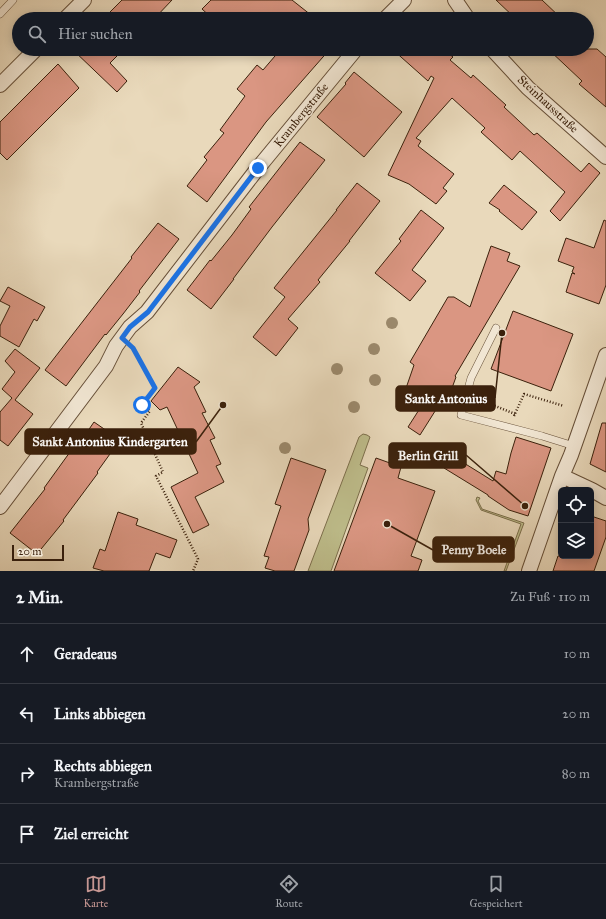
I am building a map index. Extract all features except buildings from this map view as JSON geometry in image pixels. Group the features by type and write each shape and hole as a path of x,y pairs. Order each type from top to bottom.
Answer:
{"street":[{"path":"72,12 84,0"},
{"path":"392,12 404,0"},
{"path":"455,0 463,12"},
{"path":"0,85 29,56"},
{"name":"Krambergstraße","path":"0,507 106,366 116,346 130,327 148,312 258,168 350,56"},
{"name":"Steinhausstraße","path":"498,56 528,88 606,157"},
{"path":"529,571 606,355"},
{"path":"562,476 606,498"}],"lane":[{"path":"0,14 12,0"},
{"path":"496,328 471,378 461,415 574,446"}],"path":[{"path":"122,338 133,348 155,388 142,405 150,411 141,423 163,472 156,476 198,560 193,571"},
{"path":"509,427 524,394 564,406"},
{"path":"480,400 515,414"}],"shaded area":[{"path":"363,434 370,437 360,465 368,468 331,571 308,571 359,437"},
{"path":"477,497 480,498 478,501 482,509 524,523 506,571 504,571 521,524 481,510 476,500"}],"place":[{"name":"Sankt Antonius","path":"502,333"},
{"name":"Sankt Antonius Kindergarten","path":"223,405"},
{"name":"Berlin Grill","path":"525,506"},
{"name":"Penny Boele","path":"387,524"}],"route":[{"path":"142,405 155,388 133,348 122,338 130,327 148,312 258,168"}]}
